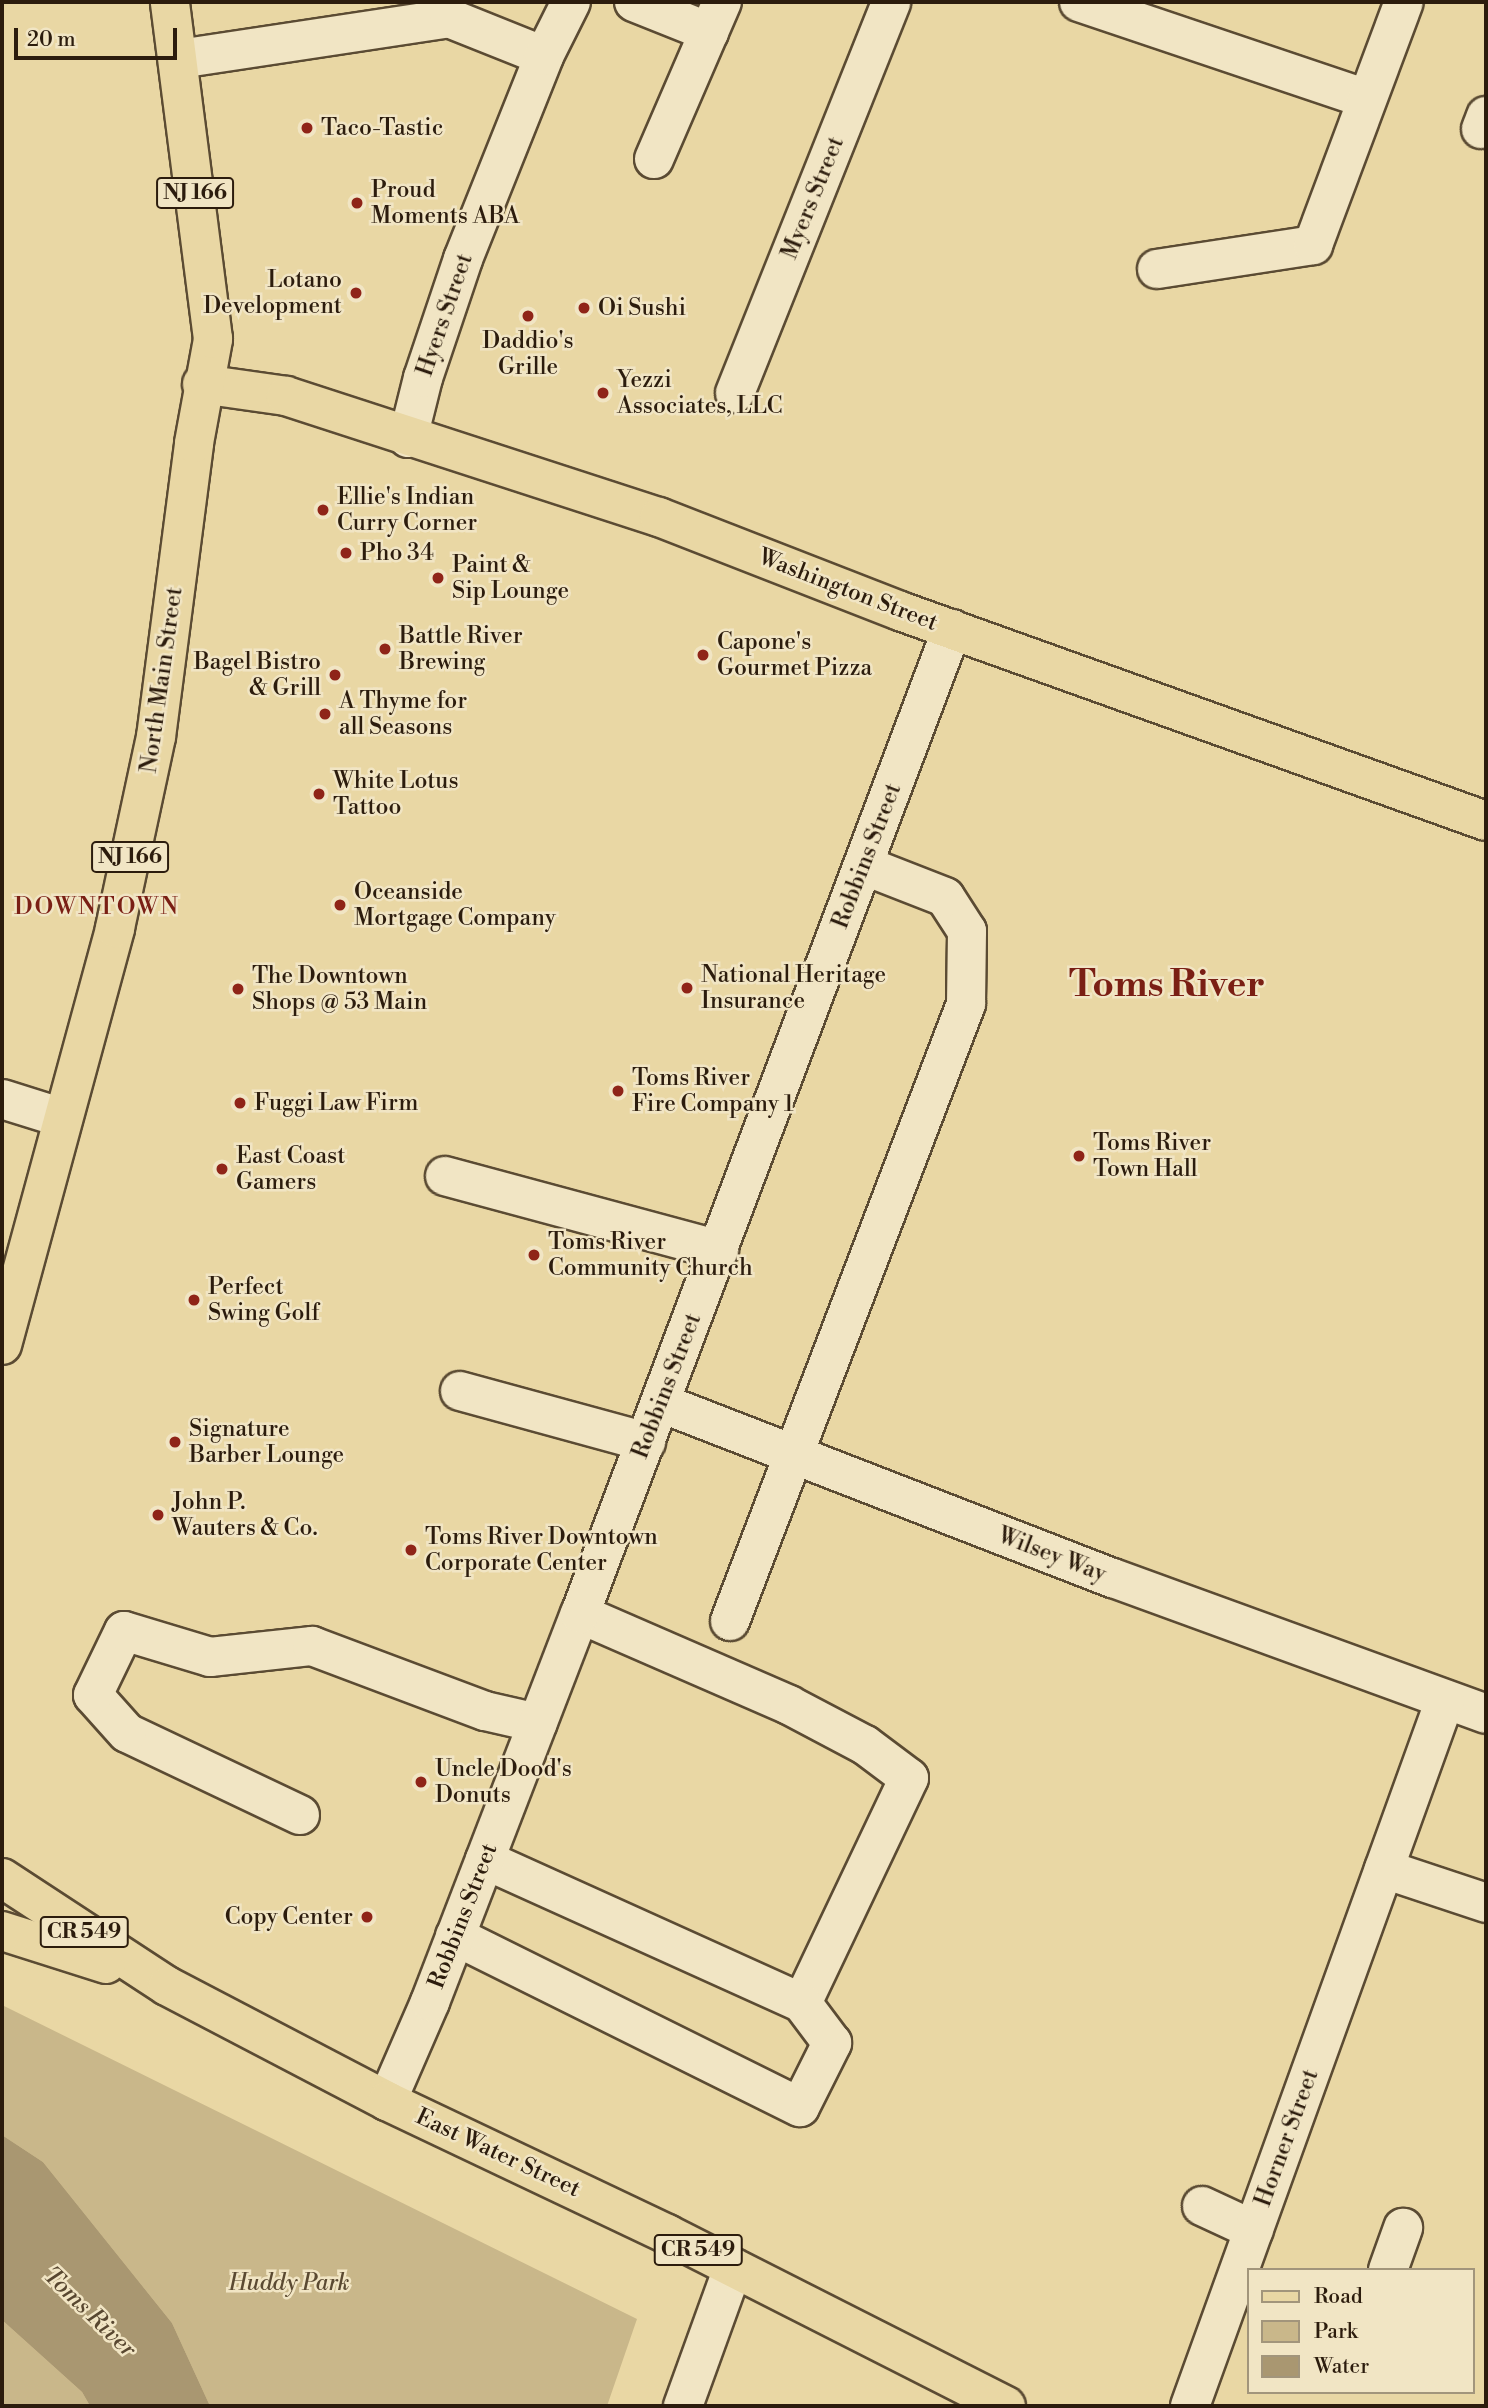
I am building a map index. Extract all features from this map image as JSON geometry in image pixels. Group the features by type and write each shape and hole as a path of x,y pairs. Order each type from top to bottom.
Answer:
{"main road":[{"name":"North Main Street","path":"4,1327 115,928 156,737 202,384 213,339 170,2"},
{"name":"Washington Street","path":"202,384 286,396 408,438 659,517 952,629 1486,821"},
{"name":"East Water Street","path":"2,1878 167,1986 387,2101 733,2268 1006,2406"},
{"path":"2,1931 167,1986"}],"street":[{"name":"Hyers Street","path":"408,438 423,378 463,259 544,56 571,2"},
{"path":"634,2 716,17 654,159"},
{"name":"Myers Street","path":"735,393 891,2"},
{"path":"1079,2 1352,94"},
{"path":"1157,269 1313,245 1404,2"},
{"path":"179,59 449,18 544,56"},
{"name":"Robbins Street","path":"387,2101 485,1860 661,1403 952,629"},
{"path":"730,1621 966,1004 967,931 945,897 863,865"},
{"path":"2,1099 63,1118"},
{"path":"444,1175 719,1250"},
{"path":"460,1391 646,1442"},
{"name":"Wilsey Way","path":"661,1403 792,1455 1486,1714"},
{"path":"580,1614 789,1705 865,1745 909,1778 802,2003"},
{"path":"300,1815 127,1733 93,1695 124,1631 210,1657 312,1646 485,1711 538,1723"},
{"name":"Horner Street","path":"1190,2406 1238,2303 1254,2230 1445,1700"},
{"path":"455,1936 800,2107 832,2043 802,2003 485,1860"},
{"path":"1384,1870 1486,1903"},
{"path":"1202,2206 1254,2230"},
{"path":"1389,2268 1403,2228"},
{"path":"684,2406 733,2268"}],"green space":[{"name":"Huddy Park","path":"2,2005 637,2319 607,2406 210,2406 172,2323 43,2162 2,2135"},
{"path":"2,2320 82,2392 90,2406 2,2406"}],"water":[{"path":"2,2135 43,2162 172,2323 210,2406 90,2406 82,2392 2,2320"}],"place":[{"name":"Taco-Tastic","path":"307,128"},
{"name":"Proud Moments ABA","path":"357,203"},
{"name":"Lotano Development","path":"356,293"},
{"name":"Oi Sushi","path":"584,308"},
{"name":"Daddio's Grille","path":"528,316"},
{"name":"Yezzi Associates, LLC","path":"603,393"},
{"name":"Ellie's Indian Curry Corner","path":"323,510"},
{"name":"Pho 34","path":"346,553"},
{"name":"Paint & Sip Lounge","path":"438,578"},
{"name":"Battle River Brewing","path":"385,649"},
{"name":"Capone's Gourmet Pizza","path":"703,655"},
{"name":"Bagel Bistro & Grill","path":"335,675"},
{"name":"A Thyme for all Seasons","path":"325,714"},
{"name":"White Lotus Tattoo","path":"319,794"},
{"name":"Oceanside Mortgage Company","path":"340,905"},
{"name":"National Heritage Insurance","path":"687,988"},
{"name":"The Downtown Shops @ 53 Main","path":"238,989"},
{"name":"Toms River Fire Company 1","path":"618,1091"},
{"name":"Fuggi Law Firm","path":"240,1103"},
{"name":"Toms River Town Hall","path":"1079,1156"},
{"name":"East Coast Gamers","path":"222,1169"},
{"name":"Toms River Community Church","path":"534,1255"},
{"name":"Perfect Swing Golf","path":"194,1300"},
{"name":"Signature Barber Lounge","path":"175,1442"},
{"name":"John P. Wauters & Co.","path":"158,1515"},
{"name":"Toms River Downtown Corporate Center","path":"411,1550"},
{"name":"Uncle Dood's Donuts","path":"421,1782"},
{"name":"Copy Center","path":"367,1917"}],"district":[{"name":"DOWNTOWN","path":"97,908"},
{"name":"Toms River","path":"1167,985"}]}
